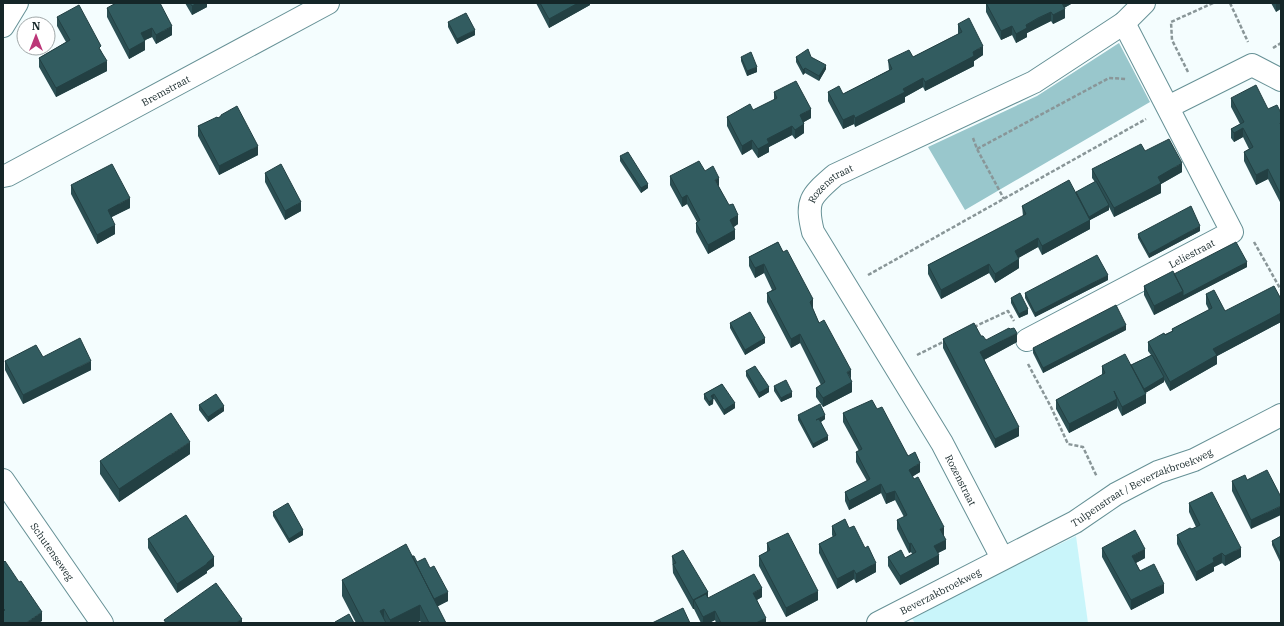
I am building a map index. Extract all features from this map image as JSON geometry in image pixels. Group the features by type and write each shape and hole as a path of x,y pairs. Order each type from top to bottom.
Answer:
{"street":[{"path":"3,26 17,3"},
{"name":"Bremstraat","path":"3,176 8,175 328,3"},
{"name":"Rozenstraat","path":"1002,558 942,443 813,232 808,213 814,193 835,175 1034,82 1124,23 1144,3"},
{"path":"1124,23 1232,232"},
{"path":"1168,107 1252,65 1281,80"},
{"name":"Leliestraat","path":"1027,340 1232,232"},
{"name":"Tulpenstraat / Beverzakbroekweg","path":"1002,558 1075,522 1116,494 1158,472 1194,460 1281,415"},
{"name":"Schutenseweg","path":"3,480 102,623"},
{"name":"Beverzakbroekweg","path":"878,623 1002,558"}],"path":[{"path":"1198,92 1172,40 1171,22 1213,3"},
{"path":"1230,3 1249,43"},
{"path":"977,148 1109,78 1154,82"},
{"path":"846,287 1168,107"},
{"path":"965,115 977,148 1004,199"},
{"path":"1232,232 1247,230 1281,290"},
{"path":"972,328 1008,311 1027,340 1027,363 1052,407 1068,444 1083,446 1100,483"},
{"path":"895,365 951,338"}],"shaded area":[{"path":"1119,43 1150,102 965,210 928,147 1037,96"},
{"path":"1076,536 1088,623 915,623 911,617"}],"building":[{"path":"116,3 160,3 172,26 156,35 152,28 141,33 145,41 129,50 107,8"},
{"path":"190,3 197,3 192,6"},
{"path":"540,3 578,3 549,19"},
{"path":"986,3 1062,3 1065,9 1053,15 1051,12 1038,18 1026,25 1027,28 1016,34 1012,26 1001,31"},
{"path":"79,5 101,46 99,48 107,61 56,88 39,58 42,56 56,56 56,48 70,40 57,17"},
{"path":"466,13 475,30 457,39 448,22"},
{"path":"969,18 983,46 973,52 974,56 925,82 923,78 903,89 905,92 855,118 854,115 843,120 828,92 839,86 843,94 892,69 888,60 909,50 913,57 962,32 958,24"},
{"path":"808,49 811,57 826,65 819,76 805,68 803,70 796,57"},
{"path":"751,52 757,67 747,71 741,57"},
{"path":"796,81 811,109 800,115 804,124 795,130 792,126 767,139 769,143 758,149 752,140 742,146 727,117 750,104 753,110 777,98 774,92"},
{"path":"1256,85 1268,109 1277,105 1281,113 1281,195 1268,169 1256,175 1244,152 1253,147 1243,128 1234,133 1231,129 1244,122 1231,98"},
{"path":"237,106 258,146 219,166 198,126 217,117 218,118"},
{"path":"1169,139 1182,163 1158,177 1161,183 1114,208 1092,169 1141,144 1145,151"},
{"path":"628,152 648,184 641,188 620,156"},
{"path":"699,161 705,171 713,166 719,178 715,180 729,205 733,204 738,215 730,220 735,230 708,245 696,223 700,220 687,195 682,198 670,176"},
{"path":"112,164 130,198 108,210 115,225 97,235 71,185"},
{"path":"281,164 301,202 285,211 265,173"},
{"path":"1069,180 1090,220 1042,246 1038,238 1015,251 1019,259 995,274 989,264 941,290 928,265 1026,214 1022,206"},
{"path":"1096,181 1109,205 1089,217 1076,192"},
{"path":"1191,206 1200,226 1149,254 1138,234"},
{"path":"778,242 783,252 787,250 813,299 810,302 819,323 824,320 851,370 847,372 852,382 823,398 816,388 825,382 800,334 791,339 767,293 776,289 764,264 755,268 749,257"},
{"path":"1236,242 1247,262 1183,296 1183,291 1174,274"},
{"path":"1097,255 1108,275 1035,313 1025,293"},
{"path":"1173,271 1183,291 1154,306 1144,286"},
{"path":"1274,286 1281,299 1281,313 1213,349 1217,355 1170,382 1148,342 1164,333 1165,335 1173,331 1172,329 1212,308 1206,294 1214,290 1225,311"},
{"path":"1020,293 1028,309 1019,314 1011,298"},
{"path":"1116,305 1126,325 1043,368 1033,348"},
{"path":"750,312 765,338 745,350 730,323"},
{"path":"974,323 981,336 983,336 986,340 1009,328 1014,328 1017,333 980,352 1019,427 995,439 943,339"},
{"path":"80,338 91,361 23,395 5,361 36,345 43,357"},
{"path":"1125,354 1146,394 1122,407 1114,391 1117,399 1069,424 1056,400 1105,373 1102,366"},
{"path":"1152,355 1164,377 1144,389 1131,365"},
{"path":"755,366 769,387 759,393 746,371"},
{"path":"786,380 792,392 781,398 774,386"},
{"path":"722,384 735,403 724,410 714,394 711,396 713,399 709,402 704,394"},
{"path":"216,394 224,406 208,417 199,405"},
{"path":"872,400 877,409 882,407 908,456 915,452 920,463 909,470 914,479 918,477 944,527 940,529 946,540 934,546 939,555 900,576 888,557 901,550 905,558 916,552 911,543 909,544 897,520 907,515 895,491 886,494 881,484 849,501 845,492 870,479 856,452 862,449 843,413"},
{"path":"820,404 825,415 816,420 819,419 828,436 813,444 798,415"},
{"path":"171,413 190,442 119,489 100,461"},
{"path":"1267,470 1281,497 1281,506 1251,520 1232,481 1245,475 1247,480"},
{"path":"1212,492 1241,548 1225,556 1222,553 1213,558 1214,562 1196,572 1177,535 1190,528 1192,529 1200,525 1189,503"},
{"path":"288,503 303,530 289,539 273,512"},
{"path":"186,515 214,557 207,564 177,584 148,539"},
{"path":"845,519 849,528 854,526 865,548 868,546 876,563 856,574 854,570 837,579 819,544 836,535 832,526"},
{"path":"1135,530 1145,549 1132,556 1140,571 1154,564 1164,584 1131,600 1102,548"},
{"path":"788,533 818,591 786,608 759,556 770,550 767,543"},
{"path":"1281,536 1281,559 1272,541"},
{"path":"406,544 446,623 429,623 420,605 390,620 384,609 380,611 386,623 364,623 342,580"},
{"path":"683,550 708,592 693,600 673,564 676,563 672,556"},
{"path":"412,556 414,556 417,562 425,558 430,568 434,566 448,592 434,599"},
{"path":"5,561 19,582 21,581 42,612 26,623 3,623 3,612 5,610 3,608 3,563"},
{"path":"754,574 762,588 753,593 766,618 756,623 721,623 715,611 703,617 694,600 706,594 708,598"},
{"path":"216,583 242,619 236,623 166,623 164,620"},
{"path":"683,608 690,623 652,623"},
{"path":"349,614 354,623 335,622"}]}
